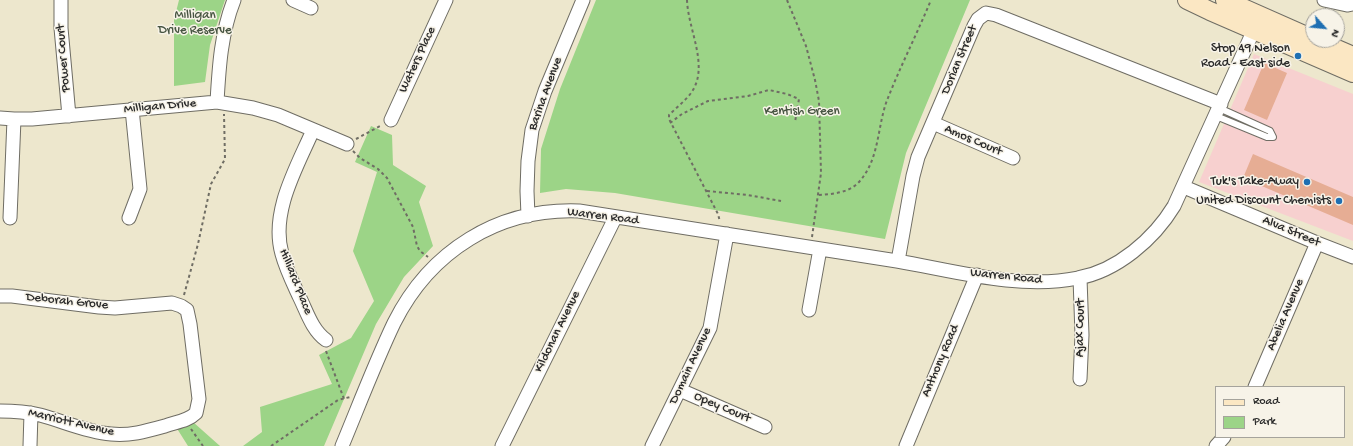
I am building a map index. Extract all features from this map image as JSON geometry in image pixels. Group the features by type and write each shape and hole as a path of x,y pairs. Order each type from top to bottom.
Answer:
{"main road":[{"path":"1187,0 1305,37"},
{"path":"1225,0 1257,23 1353,73"},
{"path":"1325,48 1353,64"},
{"path":"1334,48 1353,56"}],"street":[{"name":"Power Court","path":"61,0 61,28 69,116"},
{"path":"234,0 228,15 221,46 220,102 268,112 347,144"},
{"path":"293,0 312,8"},
{"name":"Waters Place","path":"391,120 446,0"},
{"name":"Barina Avenue","path":"528,216 527,168 532,130 542,98 584,0"},
{"path":"1324,0 1347,5 1353,4"},
{"name":"Dorian Street","path":"898,261 913,176 918,157 974,26 978,19 986,13 996,15 1219,109"},
{"name":"Warren Road","path":"342,446 394,323 413,293 437,264 462,243 478,233 496,225 528,216 567,211 585,212 615,218 1029,282 1059,282 1080,278 1106,268 1134,251 1146,241 1166,219 1184,187 1257,23"},
{"name":"Milligan Drive","path":"0,118 14,119 69,116 220,102"},
{"path":"129,218 138,195 140,185 132,109"},
{"path":"10,218 14,119"},
{"name":"Amos Court","path":"932,123 1014,158"},
{"name":"Hilliard Place","path":"313,130 282,205 279,221 279,236 282,255 288,272 315,330 326,340"},
{"name":"Alva Street","path":"1184,187 1353,257"},
{"name":"Kildonan Avenue","path":"502,446 615,218"},
{"name":"Domain Avenue","path":"652,446 710,328 723,234"},
{"name":"Abelia Avenue","path":"1255,386 1317,243"},
{"path":"809,310 815,248"},
{"name":"Anthony Road","path":"906,446 977,275"},
{"name":"Ajax Court","path":"1080,278 1082,335 1080,379"},
{"name":"Deborah Grove","path":"0,296 12,296 115,308 172,303 181,306"},
{"path":"181,306 187,310 190,324 199,399 196,412 186,420"},
{"name":"Opey Court","path":"680,390 765,427"},
{"name":"Marriott Avenue","path":"0,411 31,414 97,432 116,434 142,432 186,420"},
{"path":"30,446 31,414"},
{"path":"1216,446 1223,438"}],"lane":[{"path":"1219,109 1270,131 1273,137 1267,137 1219,109"}],"path":[{"path":"687,0 689,21 699,56 698,78 690,94 669,115 670,123 707,191 720,220 723,234"},
{"path":"787,0 806,46 819,101 821,173 815,248"},
{"path":"819,194 832,194 847,191 855,186 868,170 872,160 886,104 932,0"},
{"path":"670,123 682,114 708,101 748,96 769,90 787,94 799,99 795,122"},
{"path":"181,306 198,244 211,184 225,159 220,102"},
{"path":"391,120 347,144 360,158 378,169 387,178 414,227 417,246 420,251 437,264"},
{"path":"707,191 748,195 781,201"},
{"path":"326,340 325,350 344,399"},
{"path":"271,446 338,400 365,393"},
{"path":"186,420 203,446"}],"shaded area":[{"path":"1254,54 1353,94 1353,241 1199,182"}],"green space":[{"name":"Milligan Drive Reserve","path":"179,0 225,0 210,45 205,82 174,86 174,20"},
{"name":"Kentish Green","path":"596,0 970,0 906,153 885,239 615,193 566,189 540,193 541,149 560,89"},
{"path":"371,126 392,135 393,165 426,186 419,202 433,246 404,277 376,324 324,446 243,446 262,432 260,407 332,384 319,355 351,338 374,301 353,251 377,172 355,162"},
{"path":"193,422 220,446 188,446 176,427"}],"building":[{"path":"1264,63 1287,73 1267,120 1244,110"},
{"path":"1253,154 1353,197 1353,225 1243,178"}],"place":[{"name":"Stop 49 Nelson Road - East side","path":"1298,56"},
{"name":"Tuk's Take-Away","path":"1307,182"},
{"name":"United Discount Chemists","path":"1339,201"}]}
